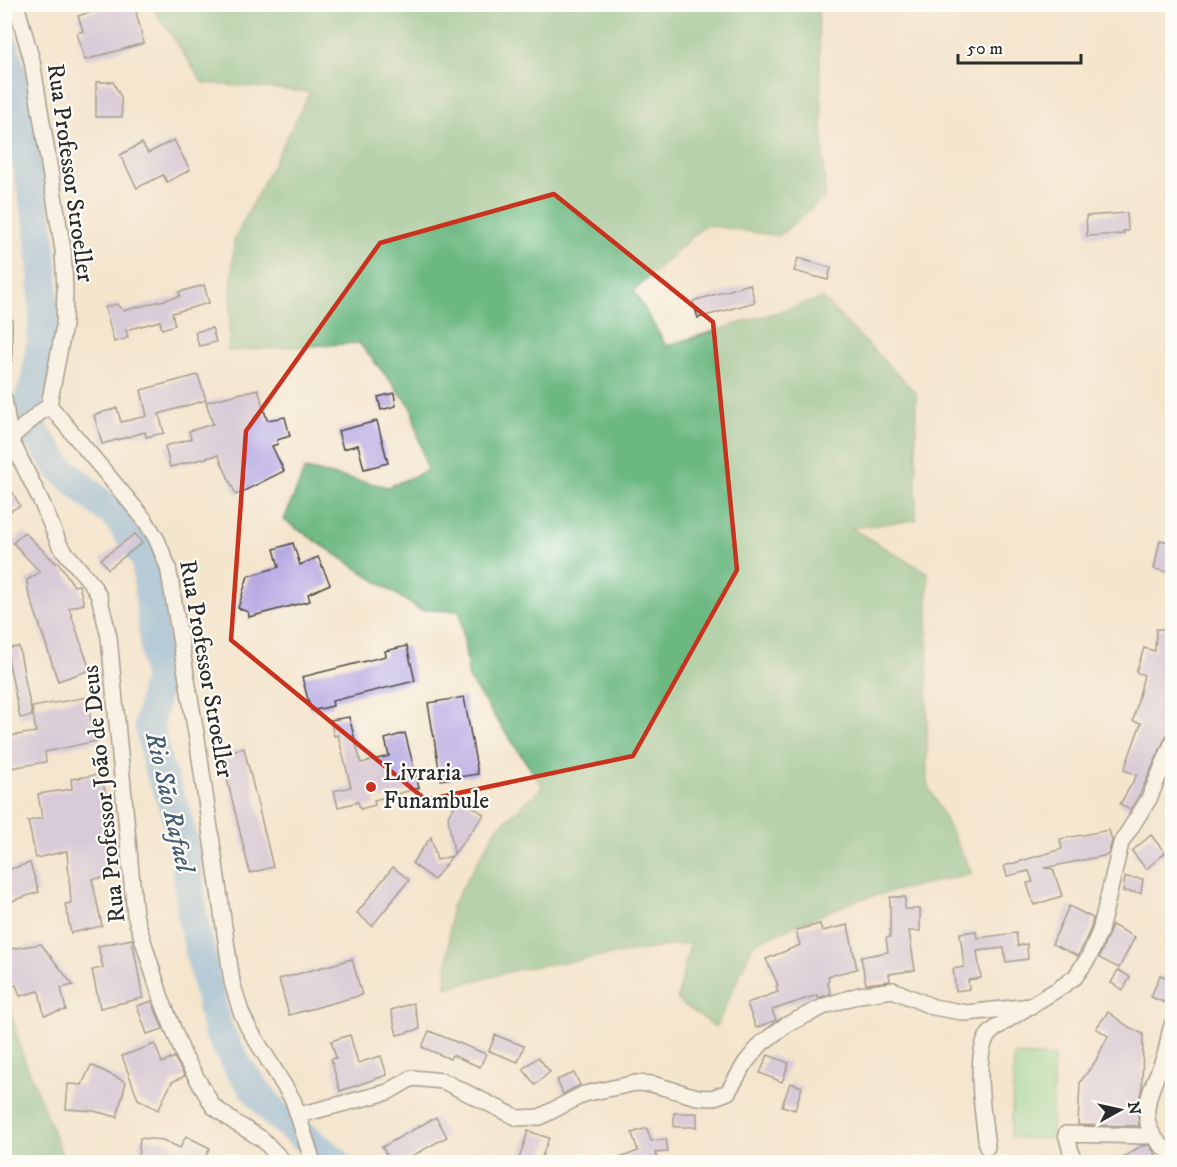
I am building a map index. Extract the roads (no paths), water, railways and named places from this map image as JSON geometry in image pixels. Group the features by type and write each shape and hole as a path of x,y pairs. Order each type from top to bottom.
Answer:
{"street":[{"name":"Rua Professor Stroeller","path":"16,4 32,61 63,250 64,326 49,405 145,520 158,540 168,567 198,745 232,982 248,1027 277,1072 300,1119 310,1156"},
{"path":"4,322 4,358"},
{"name":"Rua Professor João de Deus","path":"4,398 10,438 60,546 92,584 105,612 135,915 161,998 184,1056 213,1106 261,1139 284,1162"},
{"path":"10,438 49,405"},
{"path":"987,1147 982,1102 981,1051 988,1035 1075,977 1089,957 1100,931 1121,843 1149,800 1173,744"},
{"path":"300,1119 388,1092 411,1078 443,1081 518,1118 540,1117 584,1094 636,1083 652,1084 697,1097 712,1098 728,1092 746,1062 757,1049 786,1025 825,1006 859,995 892,990 933,1007 967,1013 1031,1006"},
{"path":"1173,1025 1166,1053 1152,1084 1147,1107 1147,1121 1151,1134 1173,1154"},
{"path":"1074,1162 1066,1134 1146,1136 1151,1134"}],"waterway":[{"name":"Rio São Rafael","path":"4,47 22,114 27,164 38,221 43,273 44,321 36,380 27,406 33,430 60,468 118,518 146,559 158,678 149,725 158,766 174,806 185,850 193,921 218,1031 240,1070 275,1114 336,1162"}],"place":[{"name":"Livraria Funambule","path":"371,787"}]}
